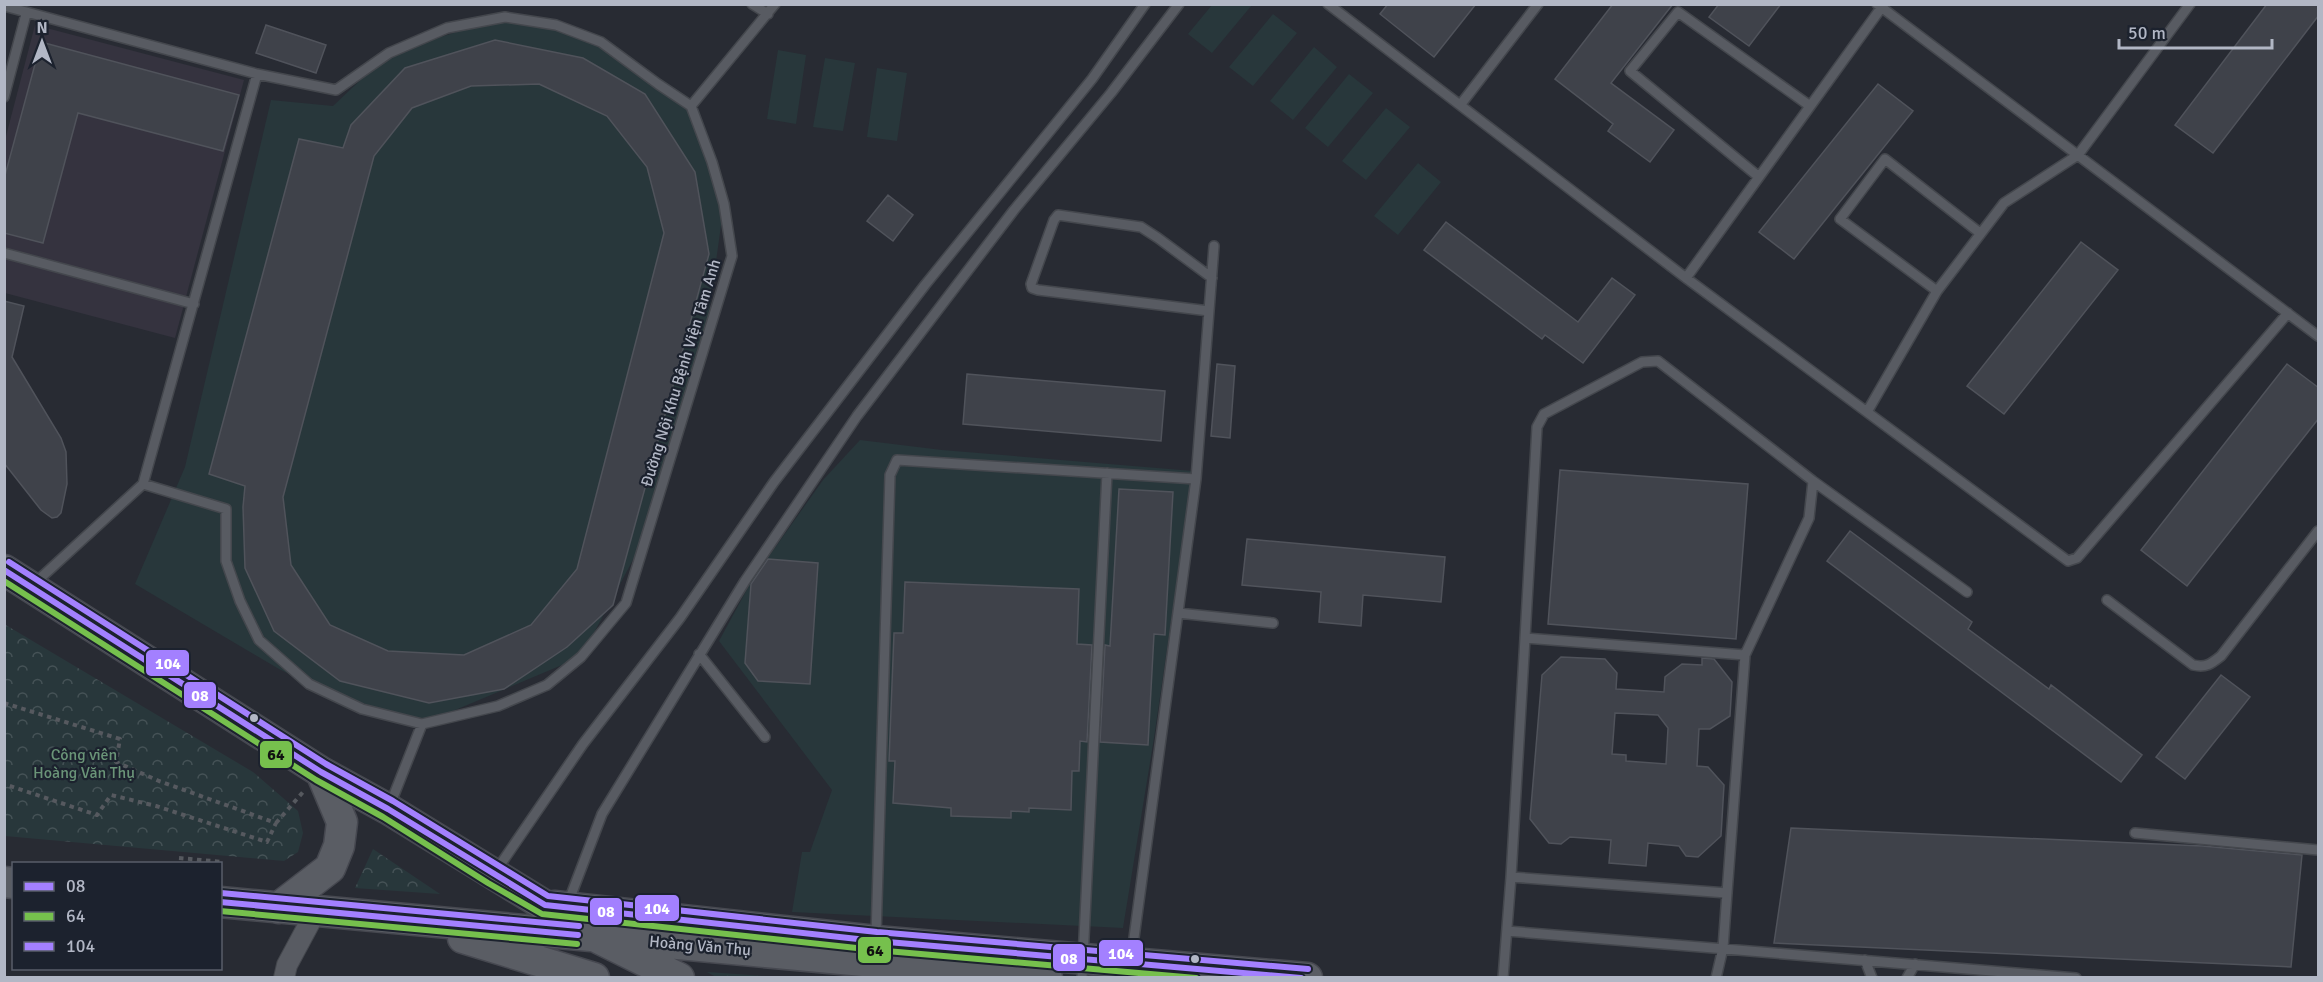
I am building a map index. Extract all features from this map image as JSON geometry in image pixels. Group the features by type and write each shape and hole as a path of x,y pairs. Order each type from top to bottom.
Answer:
{"main road":[{"path":"4,570 321,772 388,810 493,875 556,906 596,937 679,978"},
{"path":"278,908 330,868 339,846 342,822 321,772"},
{"path":"222,902 388,918 594,978"},
{"name":"Hoàng Văn Thụ","path":"556,906 858,960 962,974 1047,978"},
{"name":"Hoàng Văn Thụ","path":"388,918 858,960 1307,978"}],"street":[{"path":"284,978 287,965 315,911"}],"lane":[{"path":"752,4 768,14"},
{"path":"4,6 26,14 257,74 336,90 389,52 447,28 506,17 556,26 601,42 691,106 775,4"},
{"path":"493,875 583,744 680,618 774,482 926,285 1092,79 1145,4"},
{"path":"556,906 602,814 699,654 856,416 1014,210 1111,93 1179,4"},
{"path":"1328,4 1686,278 2068,561 2077,558 2289,313"},
{"path":"1461,104 1538,4"},
{"path":"1867,412 1937,291 1980,233 2004,203 2078,155 2190,4"},
{"path":"1686,278 1881,6 2319,336"},
{"path":"1760,177 1630,71 1678,12 1810,106"},
{"path":"4,97 26,14"},
{"path":"31,587 143,484 257,74"},
{"name":"Đường Nội Khu Bệnh Viện Tâm Anh","path":"422,724 498,706 547,685 581,657 627,603 732,256 724,204 712,162 691,106"},
{"path":"1937,291 1840,219 1885,159 1980,233"},
{"path":"1209,311 1038,290 1032,288 1031,284 1054,220 1058,215 1141,227 1212,278"},
{"path":"1130,970 1196,479 1214,246"},
{"path":"4,253 194,304"},
{"path":"1503,978 1537,427 1544,414 1642,362 1658,361 1813,481 1967,592"},
{"path":"858,960 890,475 897,460 1196,479"},
{"path":"1083,968 1107,473"},
{"path":"1716,978 1723,948 1745,655 1809,518 1813,481"},
{"path":"143,484 226,509 226,561 240,601 259,640 309,684 362,709 422,724 388,810"},
{"path":"2107,600 2193,665 2202,667 2210,665 2221,656 2319,531"},
{"path":"1178,613 1273,623"},
{"path":"1525,638 1745,655"},
{"path":"699,654 765,737"},
{"path":"2135,833 2319,850"},
{"path":"1511,877 1727,893"},
{"path":"1507,931 2076,978"},
{"path":"1865,960 1872,978"},
{"path":"1907,978 1915,964"}],"path":[{"path":"4,703 120,740 116,762 159,781 276,823"},
{"path":"4,784 97,815 111,795 156,806 267,842 276,823 321,772"},
{"path":"179,858 201,862 223,862"}],"shaded area":[{"path":"35,25 244,80 175,338 5,293 5,140"}],"green space":[{"path":"1212,5 1252,5 1212,53 1188,34"},
{"path":"1273,14 1297,33 1253,86 1229,67"},
{"path":"505,17 601,42 691,106 724,204 704,348 650,528 581,657 422,724 309,684 279,669 135,584 185,467 271,100 333,106 389,53"},
{"path":"1314,47 1337,67 1293,120 1270,101"},
{"path":"778,50 806,55 796,124 767,119"},
{"path":"825,58 855,63 843,131 813,127"},
{"path":"877,68 907,73 897,141 867,137"},
{"path":"1349,74 1373,93 1328,147 1305,128"},
{"path":"1386,108 1410,127 1366,180 1342,161"},
{"path":"1418,163 1441,182 1398,235 1374,216"},
{"path":"860,440 942,450 1193,471 1154,738 1123,928 792,912 802,852 810,852 832,790 719,641 752,580 823,480"},
{"name":"Công viên Hoàng Văn Thụ","path":"4,624 253,772 298,811 303,833 298,852 284,861 5,836"},
{"path":"373,849 440,894 355,888"},
{"path":"707,972 780,977 716,977"}],"building":[{"path":"1388,4 1476,4 1434,57 1380,14"},
{"path":"1613,4 1673,4 1611,83 1674,130 1650,162 1608,131 1613,124 1555,79"},
{"path":"1719,4 1781,4 1749,46 1709,17"},
{"path":"2267,4 2319,4 2319,15 2213,153 2175,125"},
{"path":"266,25 326,45 316,73 256,53"},
{"path":"495,40 583,58 645,94 695,172 709,254 613,605 567,647 504,689 429,703 340,681 274,631 245,568 243,507 245,486 209,474 299,139 343,148 351,125 405,68","holes":["539,84 607,116 647,167 664,233 577,569 531,625 464,655 388,651 330,625 291,565 283,497 374,156 412,108 471,86"]},
{"path":"41,42 239,95 223,151 78,113 43,243 4,233 4,179"},
{"path":"1878,84 1913,111 1794,259 1759,232"},
{"path":"888,195 913,215 893,241 867,221"},
{"path":"1446,222 1578,322 1612,278 1635,295 1583,363 1545,335 1542,339 1424,250"},
{"path":"2081,242 2118,270 2004,414 1967,386"},
{"path":"4,301 24,306 12,357 61,438 66,452 67,484 61,513 57,517 52,518 41,510 4,463"},
{"path":"1217,364 1235,366 1230,438 1211,436"},
{"path":"2287,364 2319,388 2319,418 2187,586 2141,550"},
{"path":"967,374 1165,391 1161,441 963,424"},
{"path":"1560,470 1748,484 1736,639 1548,624"},
{"path":"1119,489 1173,492 1165,635 1154,634 1148,745 1100,742 1105,645 1110,646"},
{"path":"1850,531 1972,622 1968,629 2049,689 2051,685 2142,755 2121,782 1827,561"},
{"path":"1247,539 1445,557 1441,602 1363,595 1361,626 1319,622 1321,592 1242,585"},
{"path":"768,559 818,563 810,684 758,681 745,663 751,584"},
{"path":"905,582 1079,589 1077,644 1092,645 1087,742 1080,741 1079,771 1072,771 1071,810 1029,808 1029,812 1011,811 1011,818 951,816 951,808 893,803 895,761 889,761 894,633 903,633"},
{"path":"1561,657 1605,659 1617,673 1616,689 1664,692 1665,677 1682,664 1702,665 1702,658 1714,659 1732,682 1730,716 1710,729 1699,729 1697,766 1708,767 1724,785 1721,836 1698,857 1686,856 1679,846 1648,843 1646,866 1609,863 1611,840 1570,837 1561,844 1549,843 1530,819 1542,675","holes":["1615,713 1658,715 1668,728 1666,764 1626,761 1626,755 1612,754"]},
{"path":"2221,675 2250,697 2185,779 2156,757"},
{"path":"1791,828 2202,846 2302,855 2291,967 1774,943"}],"transit line":[{"name":"104","path":"9,562 326,764 393,801 548,896 877,932 1308,969"},
{"name":"08","path":"4,570 321,772 388,809 545,905 876,941 1301,978"},
{"name":"64","path":"4,581 316,780 383,817 542,914 875,950 1196,978"},
{"name":"104","path":"222,893 579,926"},
{"name":"08","path":"222,902 578,935"},
{"name":"64","path":"222,911 577,944"}]}
